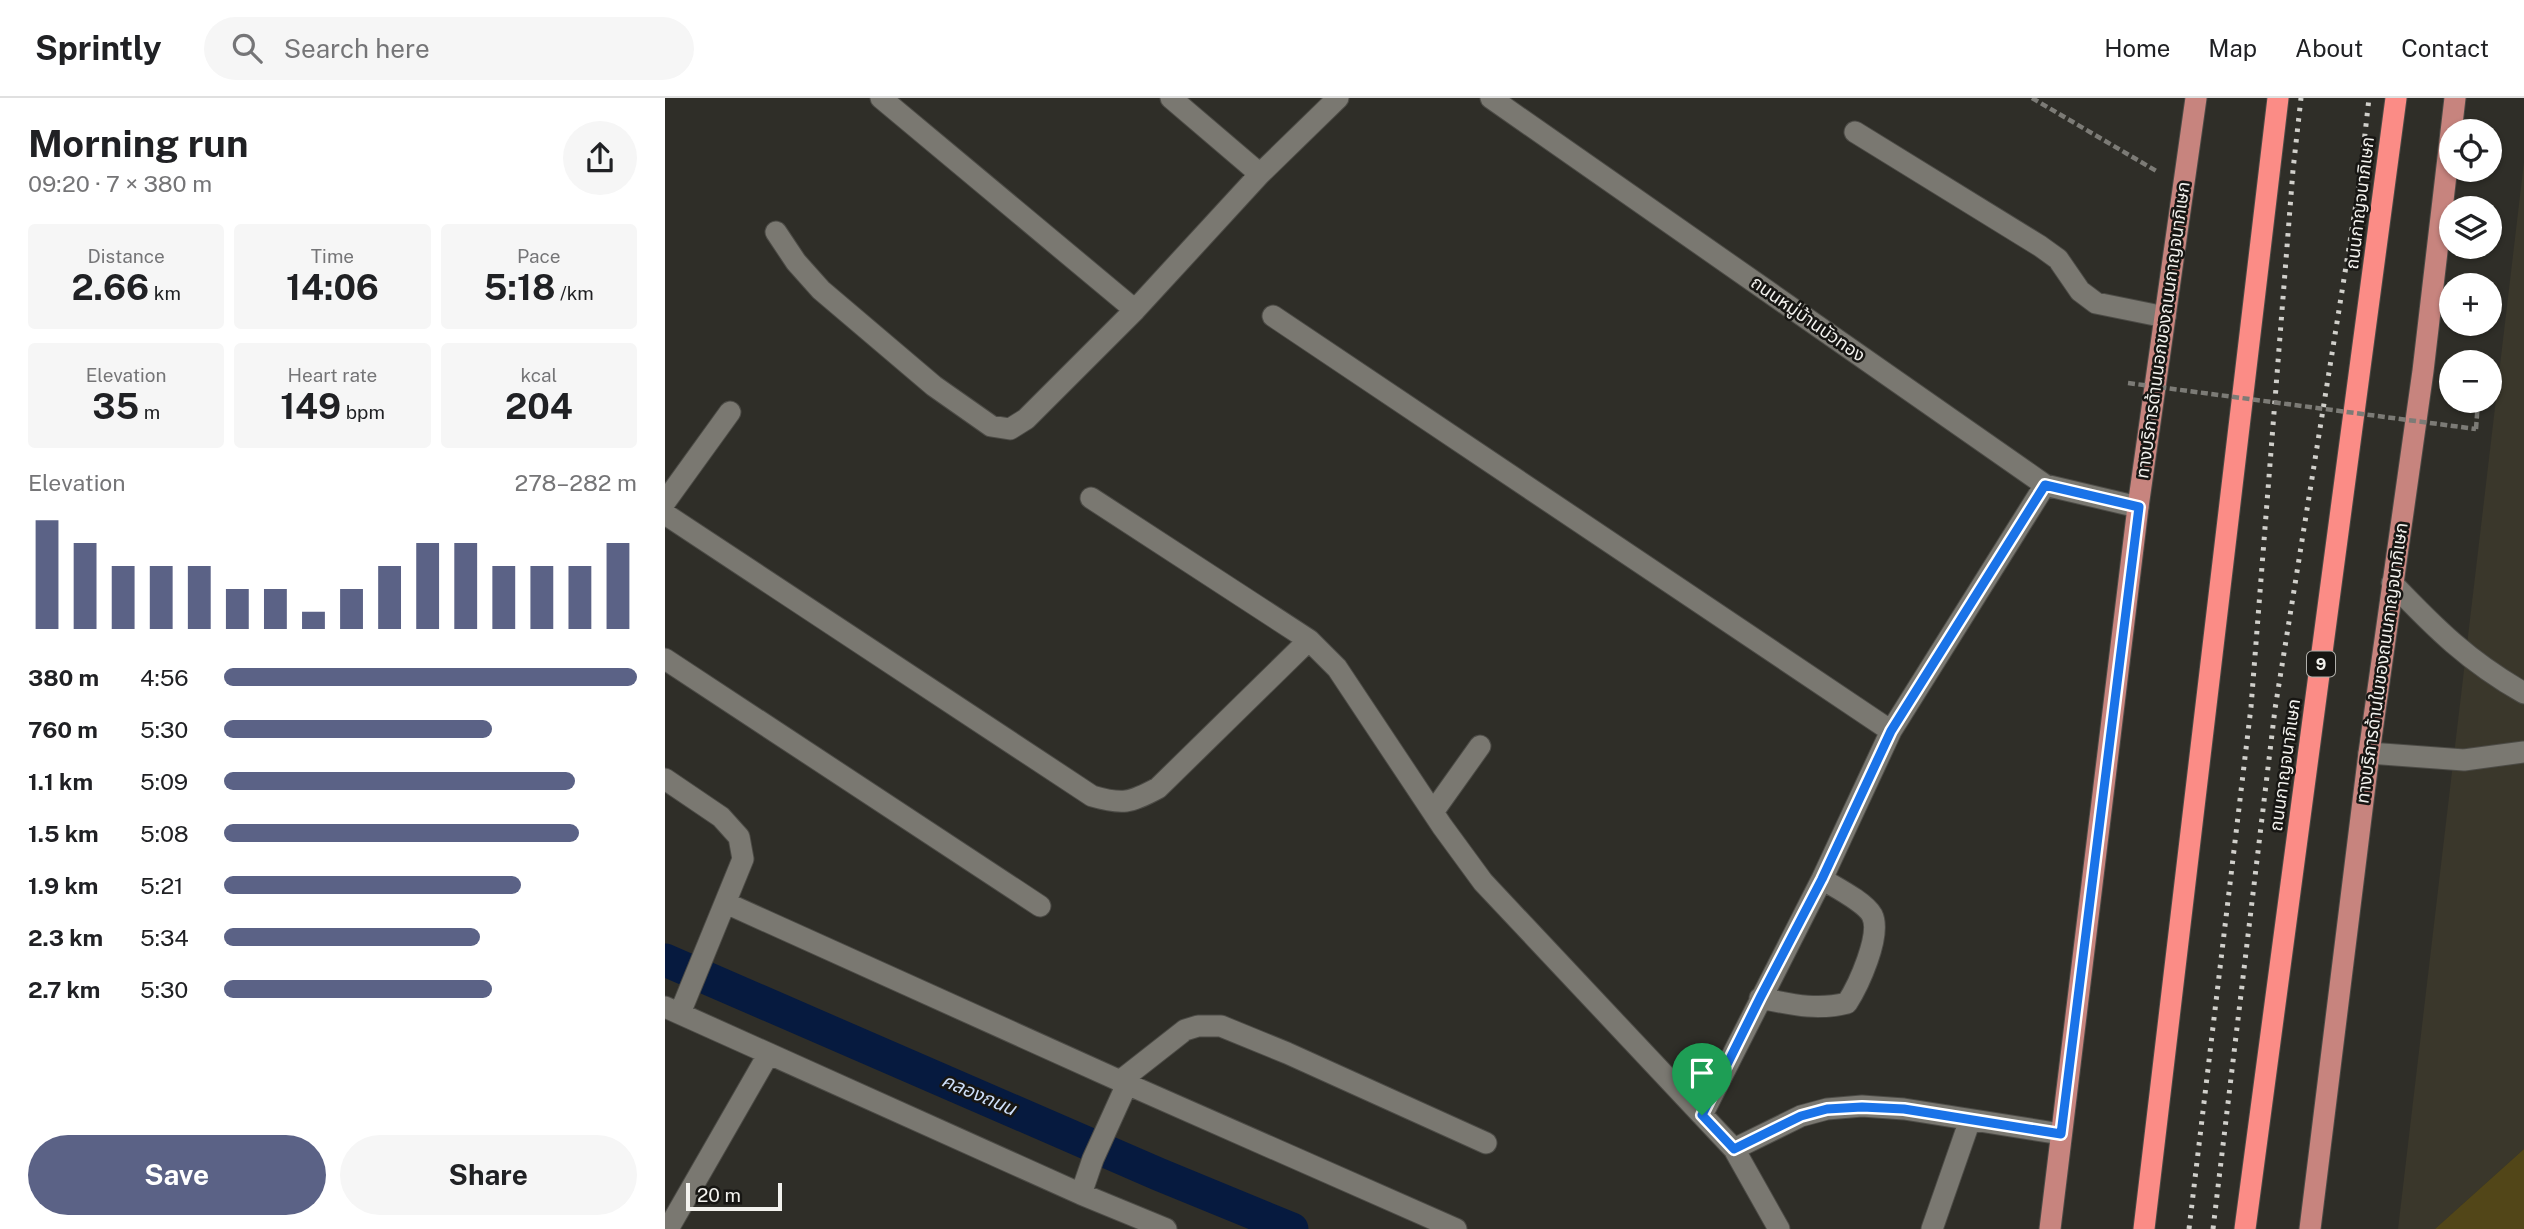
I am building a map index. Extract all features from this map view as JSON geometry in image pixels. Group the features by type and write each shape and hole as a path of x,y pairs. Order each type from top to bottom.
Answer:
{"highway":[{"path":"2144,1229 2278,98"},
{"name":"ถนนกาญจนาภิเษก","path":"2245,1229 2396,98"},
{"path":"2389,159 2404,98"}],"main road":[{"name":"ทางบริการด้านนอกของถนนกาญจนาภิเษก","path":"2050,1229 2139,507 2196,98"},
{"name":"ทางบริการด้านในของถนนกาญจนาภิเษก","path":"2310,1229 2369,753 2423,371 2455,98"}],"street":[{"path":"881,98 1135,310"},
{"path":"1171,98 1260,174"},
{"path":"776,232 796,262 821,290 934,386 991,426 1010,429 1026,419 1135,310 1260,174 1338,98"},
{"name":"ถนนหมู่บ้านบัวทอง","path":"1492,98 2045,485 2139,507"},
{"path":"1855,132 2040,246 2058,259 2080,291 2096,303 2165,317"},
{"path":"1273,316 1891,731"},
{"path":"665,502 730,412"},
{"path":"1702,1115 1822,879 1891,731 2045,485"},
{"path":"1091,498 1308,640 1337,667 1483,882 1734,1149 1779,1229"},
{"path":"665,514 1091,796 1117,803 1132,801 1158,788 1308,640"},
{"path":"2392,583 2471,659 2524,693"},
{"path":"665,659 1040,906"},
{"path":"1433,812 1480,746"},
{"path":"2369,753 2464,760 2524,752"},
{"path":"665,779 721,817 739,837 744,859 691,982 672,1010 1081,1194 1130,1222 1166,1229"},
{"path":"1760,998 1802,1007 1829,1008 1847,1003 1860,981 1874,930 1872,915 1862,905 1822,879"},
{"path":"726,904 1124,1085 1456,1229"},
{"path":"1081,1194 1124,1085 1185,1030 1198,1026 1221,1026 1486,1143"},
{"path":"674,1221 768,1055"},
{"path":"1734,1149 1801,1116 1827,1109 1862,1107 1904,1109 2061,1134"},
{"path":"1932,1229 1970,1119"}],"path":[{"path":"2032,98 2183,187"},
{"path":"2128,383 2476,429 2477,413"}],"shaded area":[{"path":"2524,162 2524,1149 2435,1229 2398,1229 2494,413 2502,413 2502,350"},
{"path":"2524,1149 2524,1229 2435,1229"}],"waterway":[{"name":"คลองถนน","path":"665,960 1158,1174 1292,1229"}],"railway":[{"path":"2189,1229 2251,707 2301,98"},
{"path":"2213,1229 2275,709 2360,179 2369,98"}],"route":[{"path":"2045,485 2139,507 2061,1134 1904,1109 1862,1107 1827,1109 1801,1116 1734,1149 1702,1115 1822,879 1891,731 2045,485"}]}
